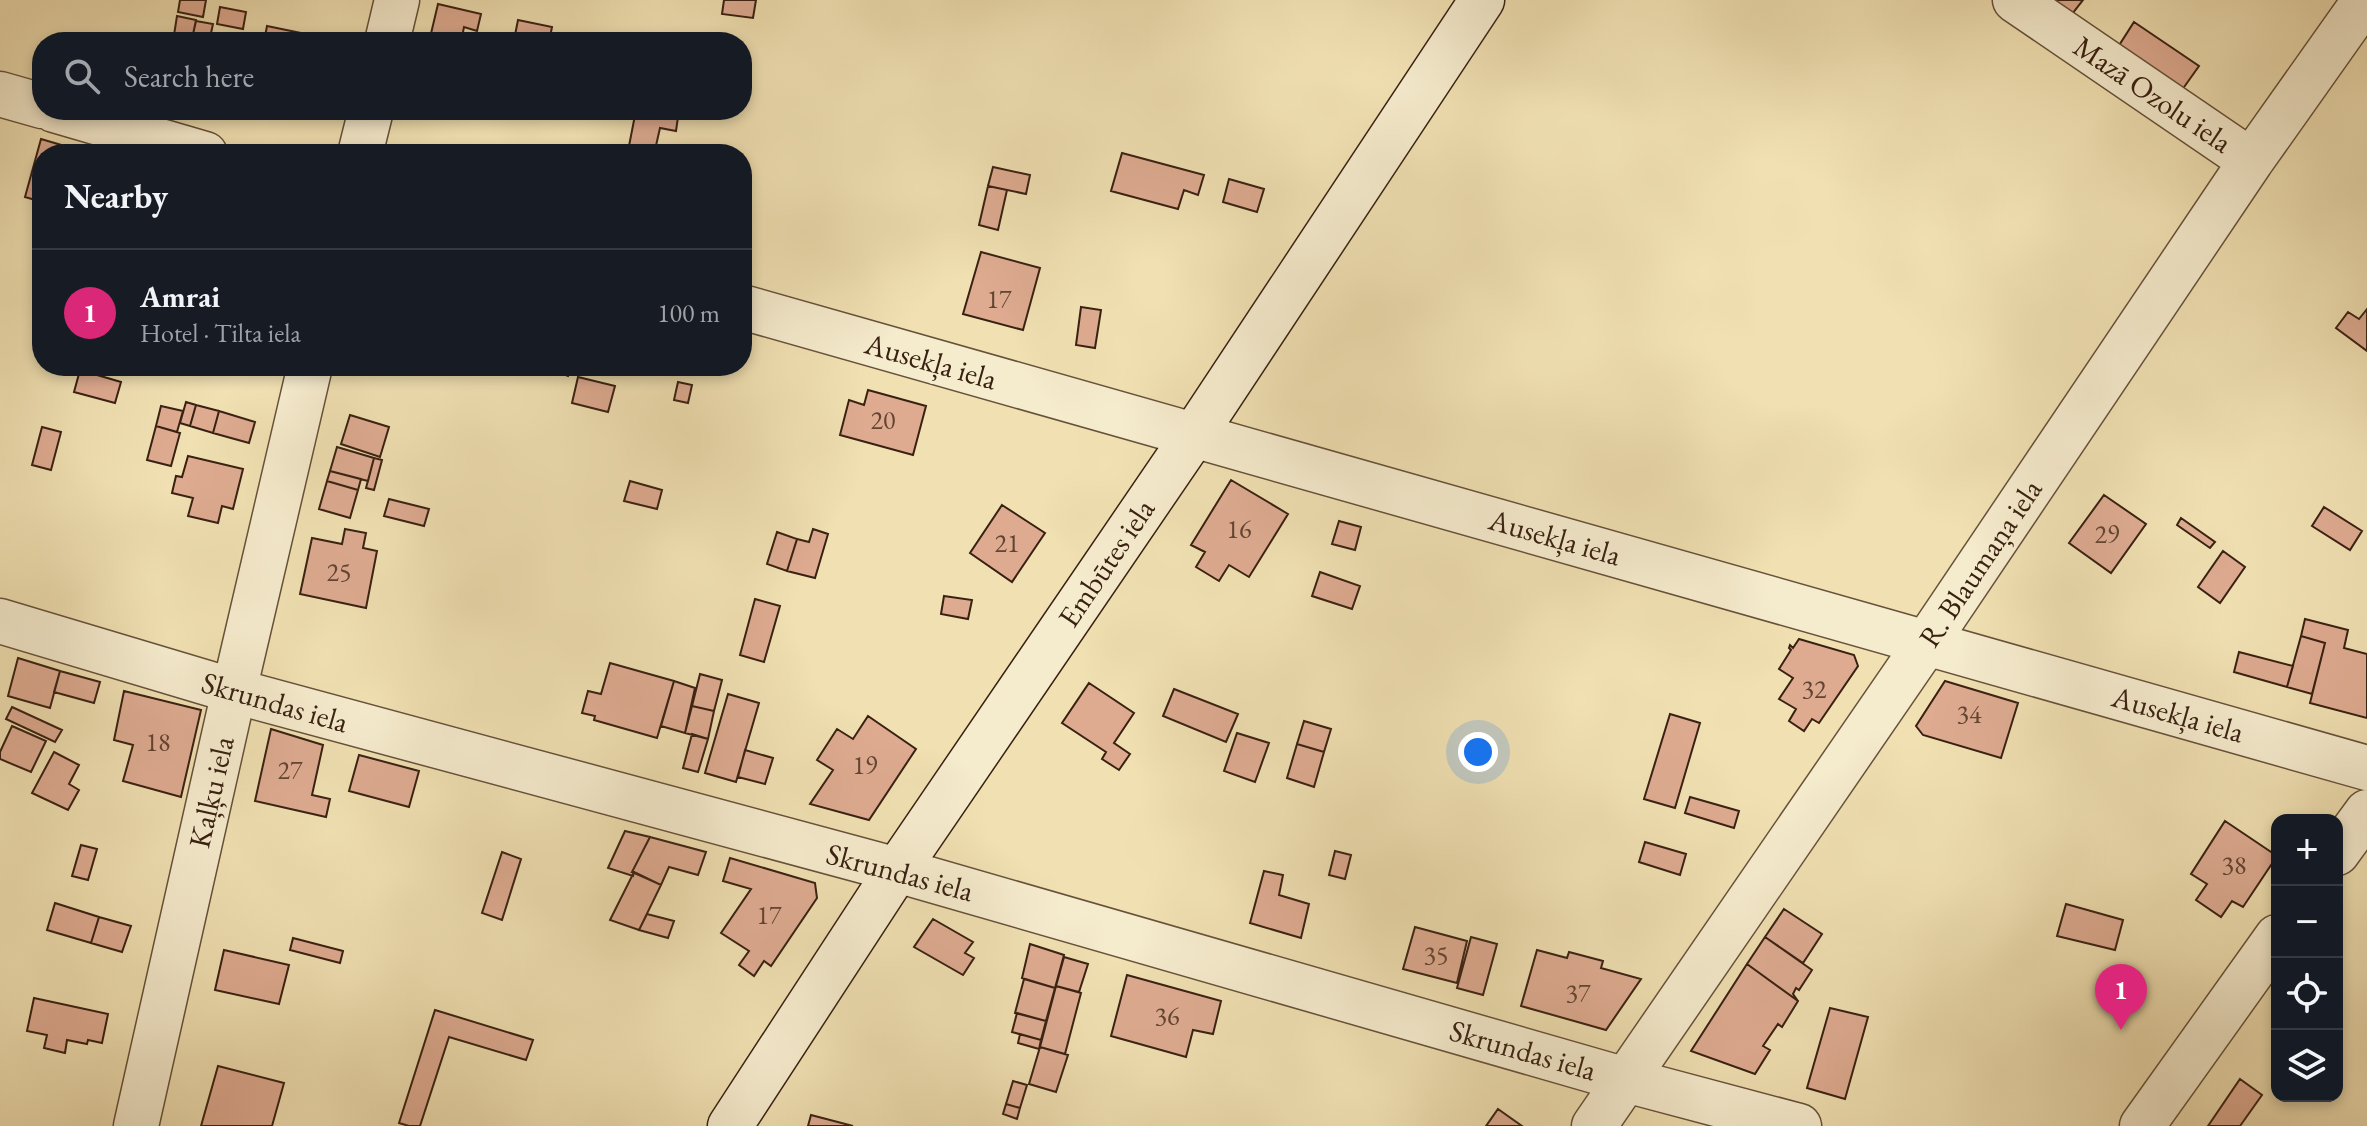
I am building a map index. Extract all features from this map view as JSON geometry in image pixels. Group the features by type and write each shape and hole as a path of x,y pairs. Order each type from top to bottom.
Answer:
{"street":[{"path":"389,32 397,0"},
{"name":"Embūtes iela","path":"730,1126 897,870 1194,435 1482,0"},
{"name":"Mazā Ozolu iela","path":"2015,0 2251,161"},
{"name":"R. Blaumaņa iela","path":"1594,1126 1927,642 2251,161 2365,0"},
{"path":"0,94 32,103"},
{"path":"88,120 171,144"},
{"path":"362,144 368,120"},
{"name":"Ausekļa iela","path":"752,310 2367,768"},
{"name":"Kaļķu iela","path":"136,1126 308,376"},
{"name":"Skrundas iela","path":"0,621 234,691 897,870 1626,1080 1799,1126"},
{"path":"2343,845 2367,812"},
{"path":"2142,1126 2271,945"}],"building":[{"path":"180,0 206,0 203,17 178,12"},
{"path":"724,0 756,0 753,18 722,14"},
{"path":"2053,0 2083,0 2072,14"},
{"path":"438,4 481,14 477,31 464,27 463,32 431,32"},
{"path":"220,7 246,12 243,29 217,24"},
{"path":"177,16 196,20 193,32 174,32"},
{"path":"518,20 552,27 551,32 516,32"},
{"path":"196,21 213,24 211,32 194,32"},
{"path":"2134,22 2199,66 2182,90 2118,47"},
{"path":"267,26 296,32 266,32"},
{"path":"634,120 678,120 676,131 660,128 656,144 629,144"},
{"path":"41,139 58,144 40,144"},
{"path":"1122,153 1204,175 1198,195 1184,190 1178,209 1111,191"},
{"path":"993,167 1030,175 1026,194 988,186"},
{"path":"32,172 32,199 25,197"},
{"path":"1229,179 1264,189 1257,212 1223,202"},
{"path":"988,186 1007,190 998,230 979,225"},
{"path":"981,252 1040,268 1023,330 963,314"},
{"path":"1081,307 1101,310 1095,348 1076,345"},
{"path":"2367,309 2367,351 2336,328 2348,312 2359,319"},
{"path":"78,376 100,376 121,382 115,403 74,392"},
{"path":"578,377 615,386 608,412 572,403"},
{"path":"678,382 692,385 688,403 674,400"},
{"path":"868,390 926,406 913,455 840,435 849,400 864,405"},
{"path":"186,402 196,405 190,426 180,423"},
{"path":"196,405 219,411 213,433 190,426"},
{"path":"161,406 183,411 177,432 156,426"},
{"path":"219,411 255,422 249,443 213,433"},
{"path":"350,415 389,427 380,457 341,444"},
{"path":"156,426 180,433 171,466 147,460"},
{"path":"42,427 61,432 51,470 32,465"},
{"path":"337,447 374,458 368,481 330,471"},
{"path":"188,456 243,469 233,509 222,506 218,523 188,516 193,498 172,493 176,476 182,477"},
{"path":"374,458 382,460 374,490 366,488"},
{"path":"330,471 361,479 358,490 327,481"},
{"path":"1231,480 1288,514 1249,577 1229,565 1219,581 1196,567 1205,552 1191,545"},
{"path":"327,481 358,490 350,518 319,509"},
{"path":"630,481 662,490 657,509 624,501"},
{"path":"2104,495 2146,524 2111,573 2069,543"},
{"path":"389,499 429,509 424,526 384,516"},
{"path":"1002,505 1045,533 1012,582 970,553"},
{"path":"2324,507 2362,531 2350,550 2312,526"},
{"path":"2181,518 2215,542 2210,548 2177,525"},
{"path":"1339,521 1361,527 1355,550 1332,544"},
{"path":"345,529 366,533 363,548 377,551 366,608 300,594 312,538 342,544"},
{"path":"813,529 828,534 815,578 787,571 797,539 809,542"},
{"path":"777,532 797,539 787,571 767,564"},
{"path":"2223,551 2245,567 2220,603 2198,587"},
{"path":"1320,572 1360,586 1352,609 1312,596"},
{"path":"944,596 972,600 968,619 941,614"},
{"path":"755,599 780,606 764,662 740,655"},
{"path":"2305,619 2348,630 2344,648 2367,654 2367,718 2310,703 2325,643 2301,636"},
{"path":"2301,636 2325,643 2312,694 2287,687"},
{"path":"1799,639 1854,655 1858,666 1819,723 1812,719 1804,731 1789,721 1796,709 1779,699 1793,678 1779,669 1791,650 1790,645 1793,648"},
{"path":"2239,652 2293,666 2287,687 2234,672"},
{"path":"18,658 60,671 50,708 8,696"},
{"path":"610,663 674,681 657,738 594,720 595,716 582,713 588,691 601,694"},
{"path":"60,671 100,682 94,703 54,692"},
{"path":"700,674 722,680 714,711 692,706"},
{"path":"674,681 695,688 685,733 661,726"},
{"path":"1945,681 2018,703 2001,758 1923,735 1916,726"},
{"path":"1089,683 1134,713 1114,743 1130,754 1119,770 1102,759 1106,752 1062,723"},
{"path":"1174,689 1238,714 1226,742 1163,716"},
{"path":"124,691 201,710 181,797 123,781 133,745 114,740"},
{"path":"728,694 759,703 736,782 705,773"},
{"path":"692,706 714,711 708,739 685,733"},
{"path":"12,707 62,730 55,742 6,719"},
{"path":"1670,714 1700,723 1675,808 1644,799"},
{"path":"868,716 916,749 869,820 810,804 833,770 817,760 837,729 853,739"},
{"path":"1304,721 1331,729 1324,752 1297,744"},
{"path":"12,726 46,741 31,772 0,759"},
{"path":"271,729 323,745 312,795 330,799 326,817 255,801"},
{"path":"1237,733 1269,743 1255,782 1224,771"},
{"path":"692,734 708,739 698,772 683,768"},
{"path":"1297,744 1324,752 1314,787 1287,778"},
{"path":"745,750 773,758 765,784 738,777"},
{"path":"54,752 79,765 69,784 79,790 68,810 32,793"},
{"path":"359,755 419,771 409,807 349,791"},
{"path":"1690,797 1739,811 1734,828 1685,813"},
{"path":"2225,821 2271,852 2271,865 2243,907 2232,901 2221,917 2196,900 2207,884 2191,874"},
{"path":"625,831 650,837 632,872 633,876 608,868"},
{"path":"650,837 706,852 698,875 669,867 661,885 632,872"},
{"path":"1645,842 1686,854 1680,875 1639,862"},
{"path":"81,845 97,849 88,880 72,876"},
{"path":"1335,851 1351,855 1345,879 1329,875"},
{"path":"502,852 521,859 502,920 482,913"},
{"path":"730,858 815,883 817,898 771,966 764,961 754,976 739,965 749,951 721,933 751,889 723,881"},
{"path":"1264,871 1283,875 1279,895 1309,904 1301,938 1250,923"},
{"path":"634,872 661,885 639,930 610,920"},
{"path":"55,903 99,917 91,943 47,930"},
{"path":"2066,904 2123,920 2115,950 2057,936"},
{"path":"1784,909 1822,934 1803,963 1765,937"},
{"path":"647,914 674,921 668,938 639,930"},
{"path":"99,917 131,926 122,952 91,943"},
{"path":"933,919 973,942 965,953 974,958 963,975 914,947"},
{"path":"1415,927 1467,941 1457,983 1403,969"},
{"path":"1471,937 1497,944 1483,995 1457,988"},
{"path":"1765,937 1812,970 1793,994 1798,1001 1747,964"},
{"path":"293,938 343,951 340,963 290,950"},
{"path":"1030,944 1064,955 1055,988 1022,978"},
{"path":"224,950 289,965 279,1004 215,990"},
{"path":"1537,950 1567,958 1569,952 1603,961 1601,968 1641,979 1606,1030 1521,1006"},
{"path":"1064,957 1088,964 1079,992 1056,986"},
{"path":"1747,964 1798,1001 1782,1027 1778,1024 1763,1046 1770,1050 1755,1074 1691,1051"},
{"path":"1127,975 1221,1001 1213,1034 1193,1030 1186,1057 1111,1036"},
{"path":"1024,979 1055,988 1046,1021 1015,1013"},
{"path":"1056,986 1081,993 1065,1054 1040,1047"},
{"path":"34,998 108,1014 102,1043 67,1040 65,1053 44,1048 47,1035 27,1031"},
{"path":"1830,1008 1868,1017 1845,1099 1807,1088"},
{"path":"435,1010 533,1040 526,1060 449,1037 420,1126 409,1126 399,1123"},
{"path":"1017,1013 1046,1021 1041,1040 1012,1032"},
{"path":"1020,1034 1041,1040 1039,1049 1018,1043"},
{"path":"1040,1047 1068,1055 1056,1092 1029,1084"},
{"path":"218,1066 284,1083 272,1126 201,1126"},
{"path":"2240,1079 2262,1095 2240,1126 2208,1126"},
{"path":"1013,1081 1027,1085 1020,1108 1006,1104"},
{"path":"1006,1104 1020,1108 1017,1119 1003,1114"},
{"path":"1498,1109 1522,1126 1486,1126"},
{"path":"811,1115 853,1126 808,1126"}],"place":[{"name":"Amrai","path":"2121,1030"}]}
